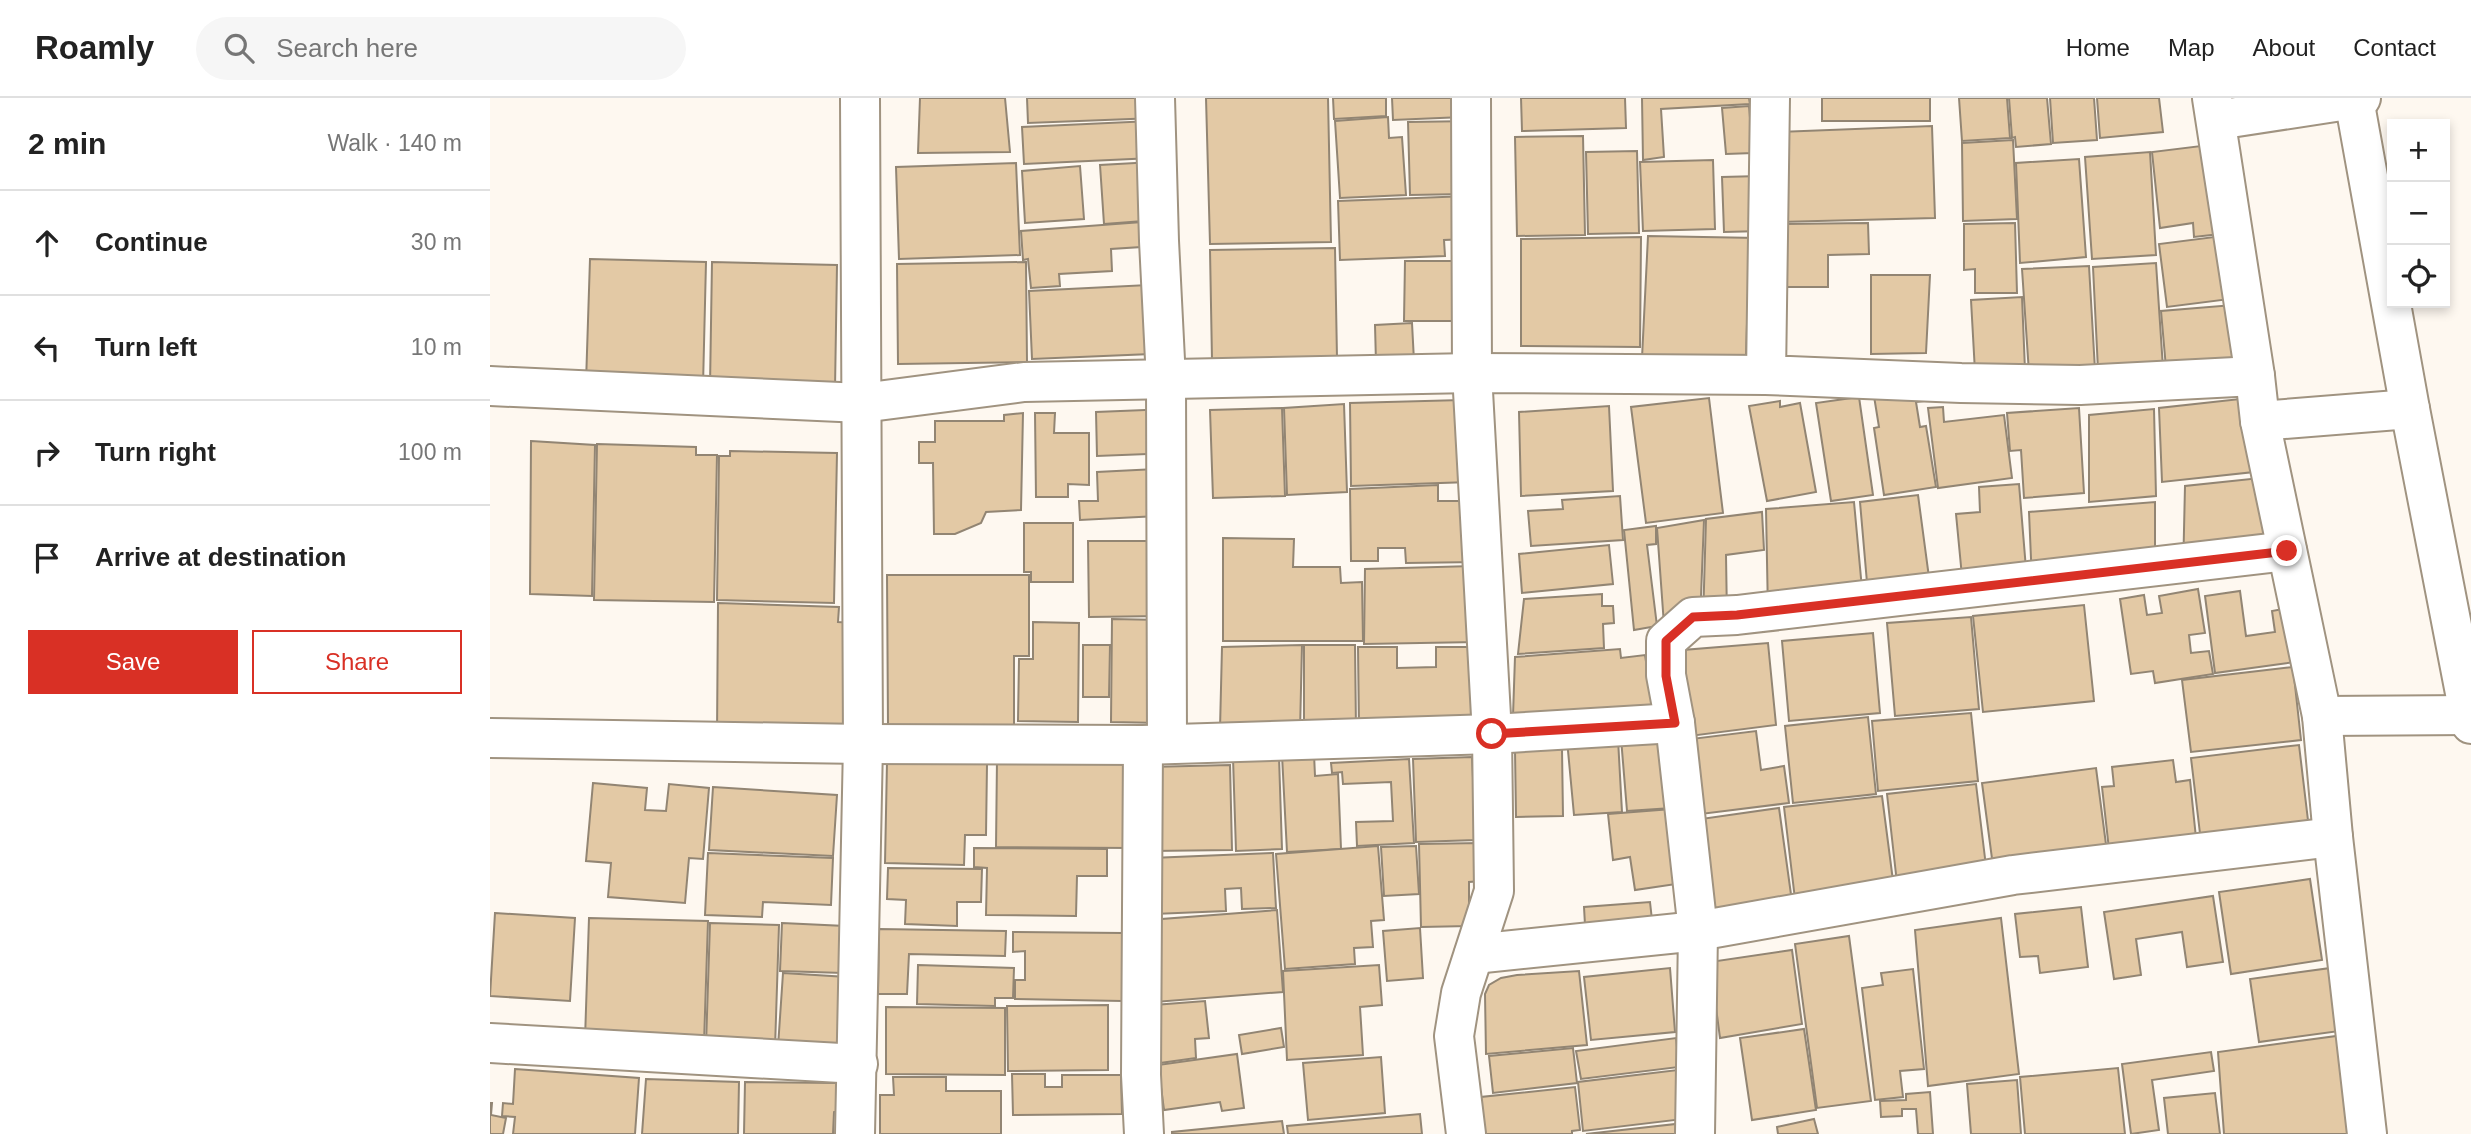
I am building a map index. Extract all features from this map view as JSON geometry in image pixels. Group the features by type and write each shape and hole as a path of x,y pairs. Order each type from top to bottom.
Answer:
{"street":[{"path":"855,1134 863,744 860,98"},
{"path":"1144,1134 1141,1075 1166,380 1155,98"},
{"path":"1466,1134 1454,1035 1461,993 1494,891 1492,734 1472,373 1471,98"},
{"path":"1766,375 1770,98"},
{"path":"2322,716 2471,718 2410,409 2357,99 2214,109 2260,421 2322,716 2367,1134"},
{"path":"490,386 862,402 1024,382 1472,373 1766,375 2081,385 2255,376"},
{"path":"2260,421 2410,409"},
{"path":"1695,1134 1698,931 1675,723 1666,676 1666,641 1693,617 1737,615 2287,551"},
{"path":"490,738 863,744 1155,744 1492,734 1675,723"},
{"path":"1474,954 1698,931 2013,876 2333,837"},
{"path":"490,1043 858,1064"}],"building":[{"path":"920,98 1005,98 1010,152 918,153"},
{"path":"1027,98 1156,98 1156,118 1028,123"},
{"path":"1206,98 1328,98 1331,242 1210,244"},
{"path":"1333,98 1386,98 1386,116 1334,119"},
{"path":"1392,98 1463,98 1463,117 1393,120"},
{"path":"1521,98 1625,98 1626,128 1522,131"},
{"path":"1642,98 1749,98 1750,104 1661,109 1664,157 1643,160"},
{"path":"1822,98 1930,98 1930,121 1822,121"},
{"path":"1959,98 2007,98 2010,138 1962,141"},
{"path":"2009,98 2047,98 2051,144 2016,147 2015,137 2012,138"},
{"path":"2050,98 2094,98 2097,140 2053,143"},
{"path":"2097,98 2159,98 2163,132 2100,138"},
{"path":"1749,106 1753,153 1726,154 1722,108"},
{"path":"1388,117 1389,138 1402,137 1406,195 1340,198 1335,121"},
{"path":"1151,121 1153,158 1024,164 1022,127"},
{"path":"1473,121 1465,194 1410,195 1408,122"},
{"path":"1932,126 1935,218 1779,222 1778,132"},
{"path":"1583,136 1585,235 1517,236 1515,137"},
{"path":"2013,140 2017,219 1963,221 1962,143"},
{"path":"2209,145 2220,234 2194,237 2193,223 2160,228 2152,152"},
{"path":"1637,151 1639,233 1588,234 1586,152"},
{"path":"2150,152 2156,255 2092,259 2085,157"},
{"path":"2079,159 2086,257 2020,263 2016,163"},
{"path":"1713,160 1715,229 1643,231 1640,162"},
{"path":"1153,162 1157,220 1104,224 1100,165"},
{"path":"1016,163 1020,255 899,259 896,167"},
{"path":"1080,166 1084,219 1025,223 1022,171"},
{"path":"1760,176 1762,231 1724,232 1722,177"},
{"path":"1468,196 1469,239 1444,240 1445,256 1340,260 1338,201"},
{"path":"1156,221 1157,246 1111,249 1112,271 1059,274 1060,286 1031,288 1028,259 1023,260 1021,231"},
{"path":"1868,223 1869,254 1828,255 1828,287 1785,287 1784,224"},
{"path":"2015,223 2017,293 1975,293 1975,269 1964,270 1964,224"},
{"path":"1648,236 1758,238 1748,293 1746,355 1642,358"},
{"path":"2222,236 2230,299 2167,307 2159,244"},
{"path":"1641,237 1640,347 1521,346 1521,239"},
{"path":"1335,248 1337,358 1212,360 1210,250"},
{"path":"590,259 706,262 703,386 586,383"},
{"path":"1405,261 1474,261 1474,321 1404,321"},
{"path":"712,262 837,265 835,389 710,386"},
{"path":"1026,262 1027,362 898,364 897,264"},
{"path":"2156,263 2163,368 2098,370 2093,267"},
{"path":"2089,266 2095,370 2029,373 2022,269"},
{"path":"1871,275 1930,275 1926,353 1871,354"},
{"path":"1148,285 1151,354 1032,359 1029,291"},
{"path":"2022,297 2025,370 1975,372 1971,300"},
{"path":"2233,305 2238,362 2166,368 2161,311"},
{"path":"1412,323 1414,361 1376,363 1375,325"},
{"path":"1873,390 1924,401 1916,402 1920,427 1926,426 1936,487 1884,495 1874,428 1879,427"},
{"path":"1859,397 1873,495 1831,501 1816,403"},
{"path":"1709,398 1723,513 1646,523 1631,407"},
{"path":"2249,398 2263,471 2162,482 2159,408"},
{"path":"1462,400 1470,482 1351,486 1350,403"},
{"path":"1780,401 1780,407 1800,403 1816,492 1767,501 1749,406"},
{"path":"1344,404 1347,492 1287,495 1284,408"},
{"path":"1609,406 1613,491 1521,496 1519,412"},
{"path":"1943,407 1944,422 2004,415 2012,478 1938,488 1928,408"},
{"path":"1282,408 1285,496 1213,498 1210,410"},
{"path":"2079,408 2084,493 2024,498 2021,450 2010,451 2007,413"},
{"path":"1170,409 1173,453 1097,456 1096,412"},
{"path":"2154,409 2156,496 2089,502 2089,415"},
{"path":"1023,413 1021,510 986,512 981,523 955,534 934,534 933,463 919,463 919,442 935,442 935,421 1004,421 1004,415"},
{"path":"1035,413 1055,413 1054,433 1089,433 1089,485 1068,484 1068,497 1036,497"},
{"path":"531,441 595,445 592,596 530,594"},
{"path":"597,444 696,447 696,455 717,455 714,602 594,600"},
{"path":"730,451 837,453 834,603 717,600 719,456 730,456"},
{"path":"1176,468 1178,515 1080,520 1079,501 1098,501 1097,472"},
{"path":"2279,476 2272,561 2183,574 2185,486"},
{"path":"2019,484 2027,581 1963,587 1956,514 1980,512 1979,487"},
{"path":"1438,485 1438,501 1477,501 1478,562 1406,563 1405,548 1378,548 1378,561 1351,561 1350,489"},
{"path":"1918,495 1930,585 1868,594 1860,502"},
{"path":"1620,496 1623,540 1531,546 1528,511 1563,509 1562,500"},
{"path":"1854,502 1863,600 1768,613 1766,509"},
{"path":"2155,502 2155,568 2032,582 2029,512"},
{"path":"1762,512 1764,550 1726,555 1727,618 1703,621 1706,519"},
{"path":"1704,520 1700,622 1664,625 1657,528"},
{"path":"1024,523 1073,523 1073,582 1031,582 1031,572 1024,572"},
{"path":"1656,526 1656,544 1647,545 1657,626 1634,630 1624,530"},
{"path":"1223,538 1294,539 1293,567 1340,567 1341,583 1362,582 1363,641 1223,641"},
{"path":"1088,541 1157,541 1162,616 1089,617"},
{"path":"1609,545 1613,584 1522,593 1519,554"},
{"path":"1473,566 1477,642 1364,644 1365,569"},
{"path":"887,575 1029,575 1029,656 1014,656 1014,725 888,725"},
{"path":"2198,589 2205,633 2189,635 2191,653 2209,651 2213,674 2155,683 2153,671 2131,674 2120,599 2144,595 2147,615 2162,613 2159,596"},
{"path":"2240,591 2246,636 2275,632 2272,611 2288,608 2295,662 2215,673 2205,596"},
{"path":"1602,594 1602,606 1613,606 1614,623 1603,624 1604,648 1518,654 1524,599"},
{"path":"718,603 839,607 838,622 858,623 849,736 717,735"},
{"path":"2084,605 2094,701 1983,712 1973,616"},
{"path":"1971,617 1979,709 1895,716 1887,623"},
{"path":"1112,619 1162,620 1161,723 1111,722"},
{"path":"1033,622 1079,623 1078,722 1018,721 1019,659 1033,659"},
{"path":"1873,633 1880,713 1789,721 1782,641"},
{"path":"1768,643 1776,725 1690,736 1683,650"},
{"path":"1083,645 1110,645 1109,697 1083,697"},
{"path":"1302,645 1300,731 1220,729 1222,647"},
{"path":"1304,645 1355,645 1356,730 1304,730"},
{"path":"1358,647 1397,647 1397,668 1436,667 1436,647 1484,647 1485,725 1359,727"},
{"path":"1620,649 1621,658 1645,655 1653,707 1513,716 1515,657"},
{"path":"2293,667 2301,740 2191,752 2182,680"},
{"path":"1971,713 1978,781 1878,791 1872,721"},
{"path":"1868,717 1876,794 1793,803 1785,726"},
{"path":"1756,731 1761,770 1784,766 1789,803 1701,814 1691,739"},
{"path":"1666,734 1672,808 1627,811 1621,738"},
{"path":"1618,739 1622,812 1574,815 1567,740"},
{"path":"2299,745 2312,854 2204,867 2191,758"},
{"path":"1562,749 1563,816 1516,817 1515,750"},
{"path":"1314,754 1315,776 1338,774 1341,849 1287,852 1282,755"},
{"path":"1279,757 1282,849 1236,851 1233,758"},
{"path":"1472,757 1476,840 1416,842 1413,759"},
{"path":"1129,758 1131,848 996,847 997,759"},
{"path":"1409,759 1414,843 1357,846 1356,822 1393,821 1391,782 1343,784 1342,772 1332,773 1331,763"},
{"path":"2173,760 2176,782 2190,780 2196,838 2112,876 2102,787 2114,786 2112,767"},
{"path":"887,762 987,764 986,835 965,835 964,865 885,863"},
{"path":"1230,765 1232,850 1151,851 1149,767"},
{"path":"2096,768 2110,875 1996,889 1982,783"},
{"path":"593,783 647,788 645,810 666,811 669,784 709,788 703,859 689,858 685,903 608,897 611,863 586,861"},
{"path":"1976,784 1989,891 1899,901 1887,794"},
{"path":"713,787 837,795 833,856 709,850"},
{"path":"1882,796 1896,904 1797,916 1784,807"},
{"path":"1779,808 1794,916 1709,927 1694,820"},
{"path":"1672,809 1683,883 1635,890 1630,857 1613,860 1608,814"},
{"path":"1481,843 1482,881 1469,882 1469,926 1421,927 1419,844"},
{"path":"1378,846 1384,920 1371,921 1373,947 1354,948 1355,964 1285,969 1276,854"},
{"path":"1416,846 1419,894 1384,896 1381,847"},
{"path":"974,848 1107,849 1107,876 1077,876 1076,916 986,915 987,868 974,867"},
{"path":"708,853 833,858 831,905 763,902 762,917 705,915"},
{"path":"1273,853 1276,908 1242,909 1241,888 1225,889 1226,911 1154,914 1151,858"},
{"path":"888,868 982,869 981,902 957,902 957,926 905,924 906,900 887,899"},
{"path":"2310,879 2322,960 2231,974 2219,892"},
{"path":"2213,896 2223,962 2187,967 2182,932 2136,939 2141,975 2114,979 2104,912"},
{"path":"1650,902 1654,938 1586,943 1584,907"},
{"path":"2081,907 2088,967 2040,973 2038,956 2020,957 2015,914"},
{"path":"1277,910 1283,992 1155,1002 1149,920"},
{"path":"495,913 575,918 570,1001 490,996"},
{"path":"589,918 708,921 704,1043 585,1039"},
{"path":"2001,918 2019,1074 1928,1086 1915,930"},
{"path":"710,923 779,925 775,1048 706,1045"},
{"path":"782,923 845,926 843,973 780,971"},
{"path":"1420,928 1423,978 1387,981 1383,931"},
{"path":"879,929 1006,931 1005,956 909,954 907,994 878,994"},
{"path":"1013,932 1123,933 1122,1001 1015,999 1015,980 1025,980 1025,951 1013,952"},
{"path":"1849,936 1871,1101 1817,1108 1795,944"},
{"path":"1792,950 1802,1024 1720,1038 1710,962"},
{"path":"918,965 1014,968 1013,998 995,998 995,1006 917,1004"},
{"path":"1379,965 1382,1005 1360,1007 1363,1055 1287,1060 1283,971"},
{"path":"2338,967 2347,1030 2259,1042 2250,979"},
{"path":"1670,968 1675,1032 1591,1040 1584,977"},
{"path":"1913,969 1924,1069 1900,1071 1903,1097 1875,1100 1862,988 1883,985 1881,973"},
{"path":"1579,971 1587,1045 1486,1054 1485,994 1489,985 1501,978 1517,975"},
{"path":"783,973 847,977 842,1051 778,1047"},
{"path":"1205,1001 1209,1038 1195,1039 1196,1058 1160,1063 1154,1005"},
{"path":"1108,1005 1108,1070 1008,1071 1007,1006"},
{"path":"886,1007 1005,1008 1005,1075 886,1074"},
{"path":"1281,1028 1284,1047 1242,1054 1239,1035"},
{"path":"1804,1029 1816,1110 1752,1120 1740,1038"},
{"path":"2344,1035 2351,1134 2224,1134 2218,1052"},
{"path":"1676,1038 1679,1067 1581,1079 1576,1051"},
{"path":"1573,1048 1577,1083 1493,1093 1489,1056"},
{"path":"2211,1052 2214,1071 2152,1080 2159,1130 2131,1134 2122,1064"},
{"path":"1237,1054 1244,1108 1222,1111 1220,1102 1164,1110 1158,1065"},
{"path":"1381,1057 1385,1113 1308,1120 1303,1063"},
{"path":"2118,1068 2125,1134 2025,1134 2020,1077"},
{"path":"515,1069 639,1078 635,1134 513,1134 515,1117 502,1116 503,1103 513,1104"},
{"path":"1686,1069 1692,1118 1583,1131 1578,1082"},
{"path":"1012,1074 1045,1074 1045,1087 1062,1087 1062,1075 1121,1075 1122,1114 1013,1115"},
{"path":"893,1077 946,1077 946,1091 1001,1091 1001,1134 880,1134 880,1095 894,1095"},
{"path":"646,1079 739,1082 738,1134 642,1134"},
{"path":"2017,1080 2021,1134 1971,1134 1967,1084"},
{"path":"745,1082 841,1083 841,1111 834,1112 833,1134 744,1134"},
{"path":"1575,1087 1580,1130 1572,1131 1572,1134 1485,1134 1481,1097"},
{"path":"1930,1092 1933,1134 1918,1134 1916,1109 1902,1109 1902,1116 1881,1117 1880,1101 1906,1100 1906,1094"},
{"path":"2215,1093 2220,1134 2168,1134 2164,1098"},
{"path":"490,1103 491,1115 506,1118 503,1134 490,1134"},
{"path":"1420,1114 1422,1134 1288,1134 1287,1126"},
{"path":"1814,1119 1818,1134 1778,1134 1777,1127"},
{"path":"1282,1121 1284,1134 1172,1134 1172,1132"},
{"path":"1676,1124 1675,1134 1586,1134"}],"route":[{"path":"1492,734 1675,723 1666,676 1666,641 1693,617 1737,615 2287,551"}]}
